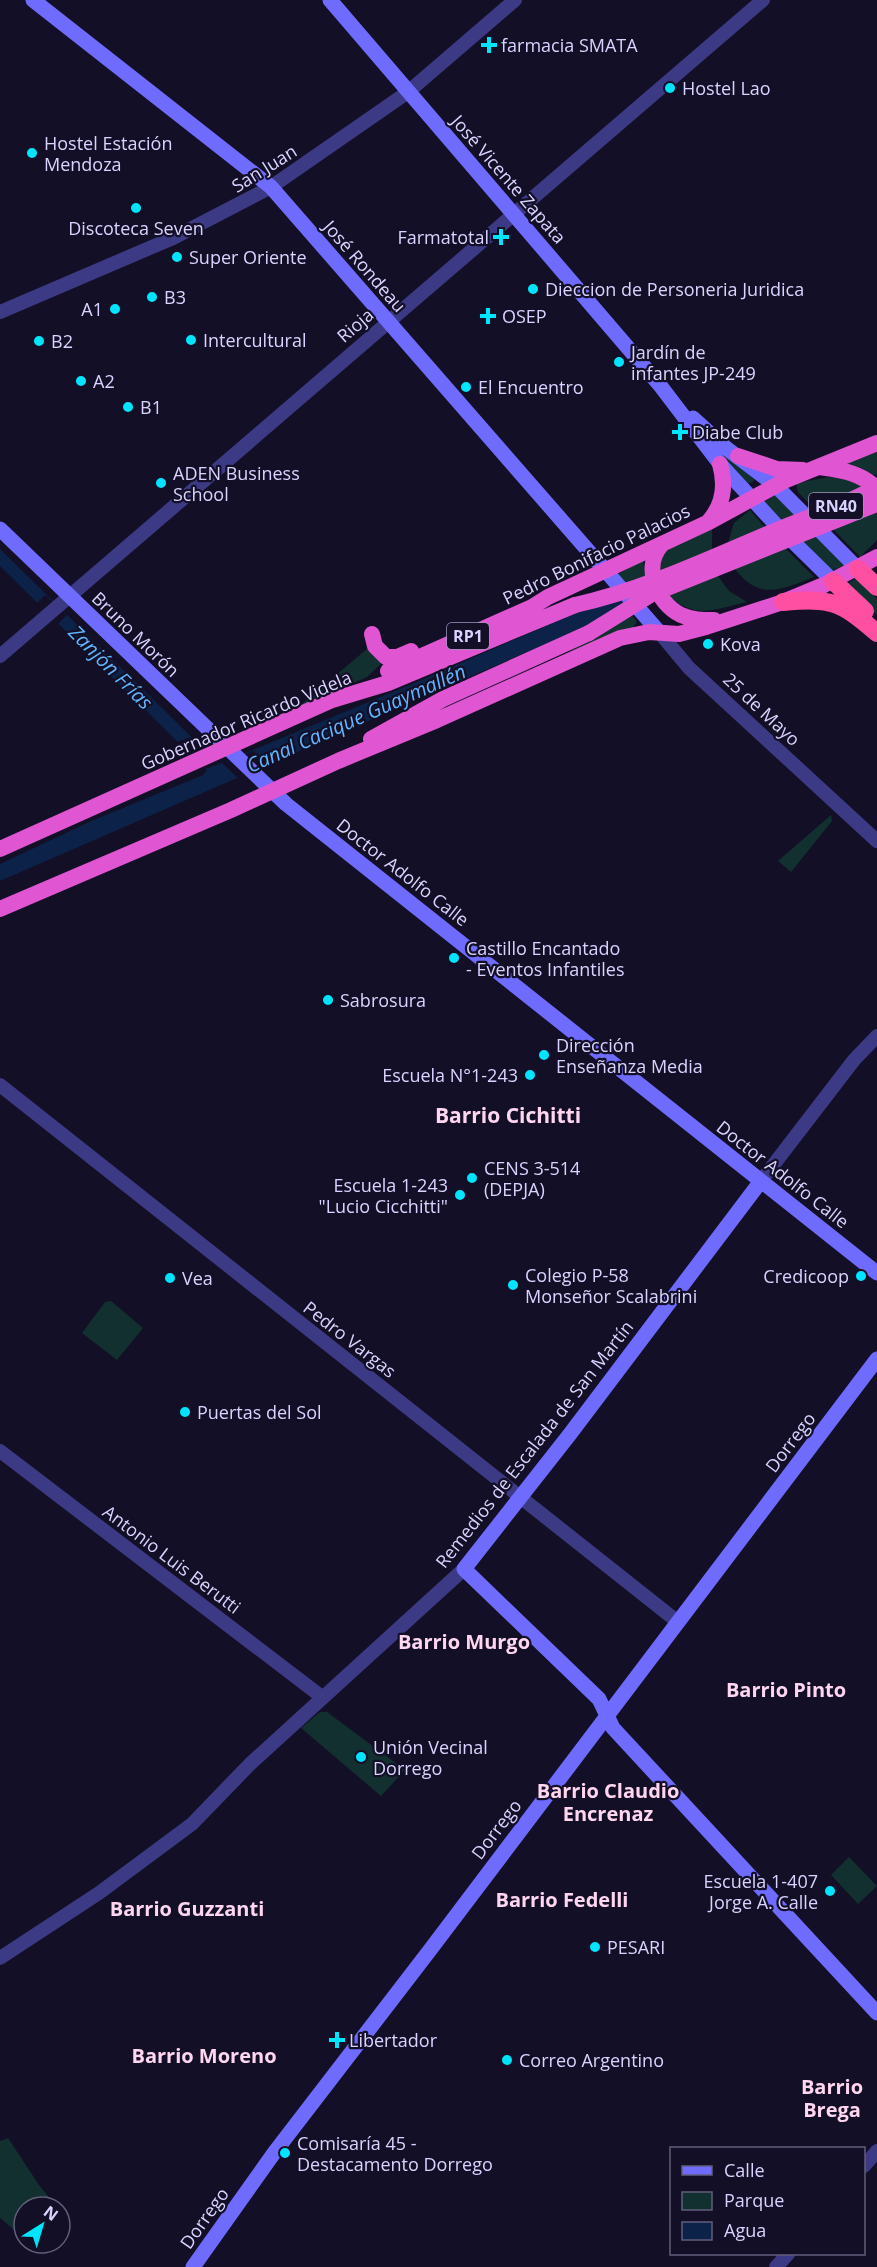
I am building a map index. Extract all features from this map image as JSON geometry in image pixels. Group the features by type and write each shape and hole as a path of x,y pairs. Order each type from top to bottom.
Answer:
{"highway":[{"name":"Pedro Bonifacio Palacios","path":"332,700 364,682 510,617 604,570 709,522 814,468 877,443"},
{"path":"738,456 777,469 814,468 853,473 876,487"},
{"path":"709,522 719,508 723,493 724,481 720,464"},
{"name":"Gobernador Ricardo Videla","path":"338,761 384,730 424,709 589,633 652,594 876,487"},
{"name":"Gobernador Ricardo Videla","path":"0,849 203,758 235,756 332,700 388,683 575,605 635,588 794,527 877,504"},
{"path":"662,544 652,559 653,578 660,596 673,610 688,618 728,620"},
{"path":"871,560 877,587"},
{"name":"Gobernador Ricardo Videla","path":"0,909 437,720 620,638 642,633 667,635 697,630 783,602 833,581 871,560"},
{"path":"833,581 869,621 877,634"},
{"path":"372,634 375,646 380,652 386,657 398,657 518,604 548,597"},
{"path":"783,602 830,601 869,621"}],"main road":[{"name":"José Rondeau","path":"33,0 271,187 633,602"},
{"name":"José Vicente Zapata","path":"330,0 659,384 720,464 752,499 794,527"},
{"name":"José Vicente Zapata","path":"659,384 698,422 776,486 794,527"},
{"path":"794,527 820,530 871,560"},
{"path":"794,527 833,581"},
{"name":"Bruno Morón","path":"0,529 58,605 235,756"},
{"path":"633,602 667,625 697,630"},
{"name":"25 de Mayo","path":"633,602 667,635"},
{"name":"Doctor Adolfo Calle","path":"235,756 271,792 877,1273"},
{"name":"Remedios de Escalada de San Martín","path":"464,1569 761,1181"},
{"name":"Dorrego","path":"193,2267 274,2153 877,1359"},
{"path":"464,1569 599,1699 613,1728 877,2013"}],"street":[{"name":"San Juan","path":"0,312 173,238 271,187 408,92 515,0"},
{"name":"Rioja","path":"0,656 763,0"},
{"name":"25 de Mayo","path":"667,635 689,668 877,841"},
{"name":"Remedios de Escalada de San Martín","path":"761,1181 854,1060 877,1036"},
{"name":"Pedro Vargas","path":"0,1085 678,1622"},
{"name":"Antonio Luis Berutti","path":"0,1451 322,1697"},
{"name":"Remedios de Escalada de San Martín","path":"0,1958 99,1893 192,1824 250,1764 464,1569"},
{"path":"865,2165 877,2151"},
{"path":"776,2267 786,2255"}],"green space":[{"path":"709,442 755,480 747,485"},
{"path":"877,449 877,474 874,475 861,468 842,463"},
{"path":"829,477 851,480 867,490 815,510 798,492 796,483"},
{"path":"775,495 797,517 784,523 764,502"},
{"path":"877,507 877,540 860,557 830,526"},
{"path":"750,510 767,530 727,546 734,523"},
{"path":"712,526 712,553 660,575 660,558 664,552"},
{"path":"813,533 845,565 831,571 799,539"},
{"path":"782,545 814,577 790,586 769,590 750,584 732,565"},
{"path":"643,560 646,581 629,589 618,574"},
{"path":"715,572 729,591 747,602 714,610 695,610 685,607 666,593"},
{"path":"857,578 877,599 877,615 844,585"},
{"path":"630,613 637,622 632,629 568,652"},
{"path":"368,648 382,663 367,677 297,708"},
{"path":"831,815 832,821 791,872 778,861"},
{"path":"111,1301 143,1328 117,1360 82,1333 105,1302"},
{"name":"Unión Vecinal Dorrego","path":"320,1712 327,1712 405,1770 381,1796 301,1728"},
{"path":"849,1857 877,1886 858,1904 831,1875"},
{"path":"8,2138 47,2195 12,2195 12,2228 0,2218 0,2141"}],"water":[{"path":"769,529 587,626 0,881 0,864 89,822 203,775 207,771 0,566 0,549 219,764 424,679"}],"pier":[{"path":"45,595 67,615 58,624 37,603"},
{"path":"191,737 219,764 205,769 177,742"},
{"path":"253,751 268,765 238,778 222,763"}],"place":[{"name":"farmacia SMATA","path":"489,45"},
{"name":"Hostel Lao","path":"670,88"},
{"name":"Hostel Estación Mendoza","path":"32,153"},
{"name":"Discoteca Seven","path":"136,208"},
{"name":"Farmatotal","path":"501,237"},
{"name":"Super Oriente","path":"177,257"},
{"name":"Dieccion de Personeria Juridica","path":"533,289"},
{"name":"B3","path":"152,297"},
{"name":"A1","path":"115,309"},
{"name":"OSEP","path":"488,316"},
{"name":"Intercultural","path":"191,340"},
{"name":"B2","path":"39,341"},
{"name":"Jardín de infantes JP-249","path":"619,362"},
{"name":"A2","path":"81,381"},
{"name":"El Encuentro","path":"466,387"},
{"name":"B1","path":"128,407"},
{"name":"Diabe Club","path":"680,432"},
{"name":"ADEN Business School","path":"161,483"},
{"name":"Kova","path":"708,644"},
{"name":"Castillo Encantado - Eventos Infantiles","path":"454,958"},
{"name":"Sabrosura","path":"328,1000"},
{"name":"Dirección Enseñanza Media","path":"544,1055"},
{"name":"Escuela N°1-243","path":"530,1075"},
{"name":"CENS 3-514 (DEPJA)","path":"472,1178"},
{"name":"Escuela 1-243 \"Lucio Cicchitti\"","path":"460,1195"},
{"name":"Credicoop","path":"861,1276"},
{"name":"Vea","path":"170,1278"},
{"name":"Colegio P-58 Monseñor Scalabrini","path":"513,1285"},
{"name":"Puertas del Sol","path":"185,1412"},
{"name":"Unión Vecinal Dorrego","path":"361,1757"},
{"name":"Escuela 1-407 Jorge A. Calle","path":"830,1891"},
{"name":"PESARI","path":"595,1947"},
{"name":"Libertador","path":"337,2040"},
{"name":"Correo Argentino","path":"507,2060"},
{"name":"Comisaría 45 - Destacamento Dorrego","path":"285,2153"}],"district":[{"name":"Barrio Cichitti","path":"508,1115"},
{"name":"Barrio Murgo","path":"464,1641"},
{"name":"Barrio Pinto","path":"786,1689"},
{"name":"Barrio Claudio Encrenaz","path":"608,1802"},
{"name":"Barrio Fedelli","path":"562,1899"},
{"name":"Barrio Guzzanti","path":"187,1908"},
{"name":"Barrio Moreno","path":"204,2055"},
{"name":"Barrio Brega","path":"832,2098"}],"water label":[{"name":"Zanjón Frías","path":"111,667"},
{"name":"Canal Cacique Guaymallén","path":"356,718"}]}
